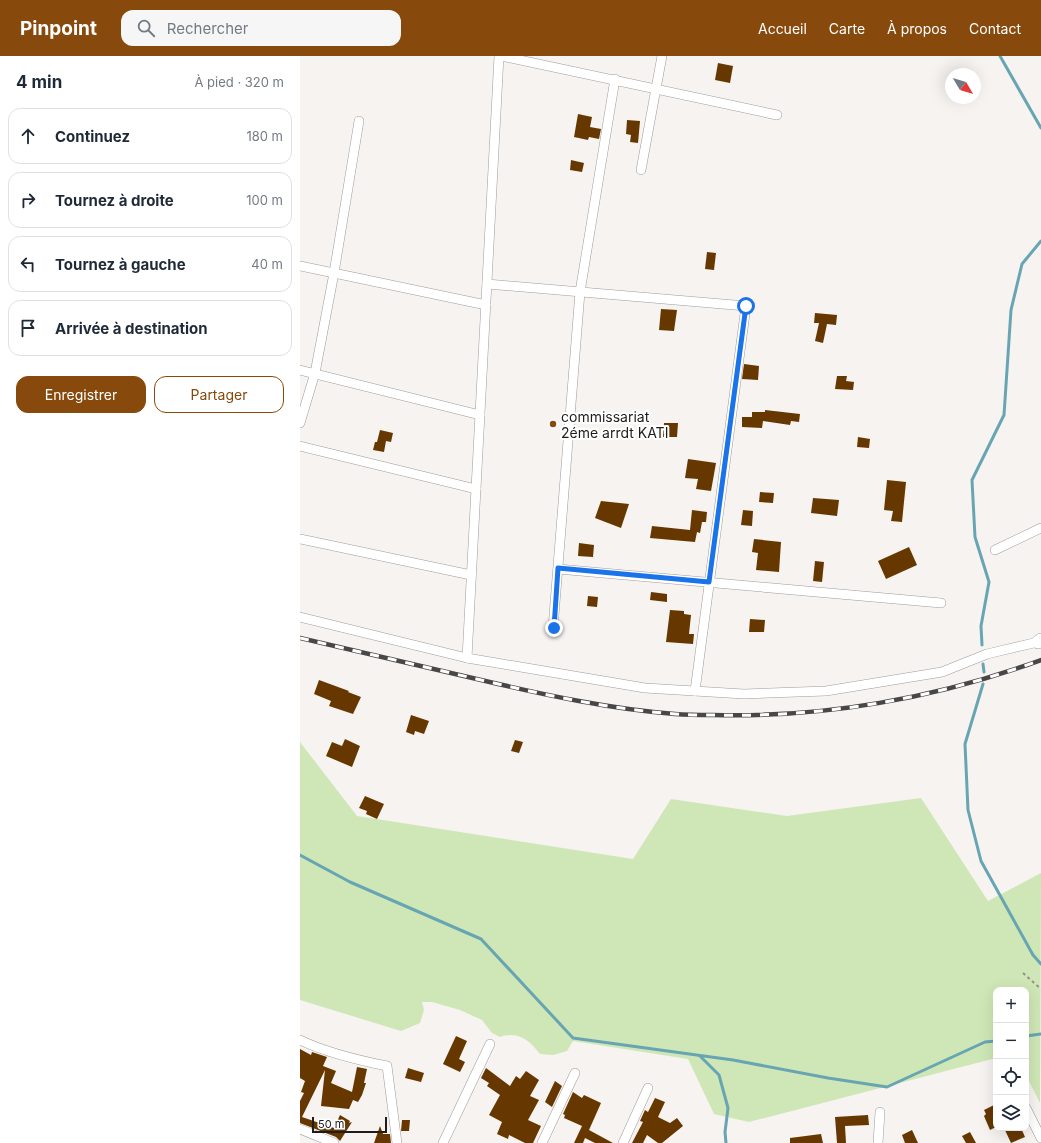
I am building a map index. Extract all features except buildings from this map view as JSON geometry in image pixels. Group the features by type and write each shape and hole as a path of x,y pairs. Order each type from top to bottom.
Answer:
{"street":[{"path":"467,658 500,56 777,114"},
{"path":"641,170 662,56"},
{"path":"554,628 580,292 615,79"},
{"path":"300,423 315,373 360,121"},
{"path":"300,266 486,305"},
{"path":"487,284 746,306 695,691"},
{"path":"300,370 480,415"},
{"path":"300,446 476,489"},
{"path":"995,550 1041,528"},
{"path":"300,539 471,575"},
{"path":"558,568 941,603"},
{"path":"300,617 467,658 644,688 744,694 826,691 942,672 987,654 1039,641"},
{"path":"300,1040 315,1047 358,1060 387,1066 397,1143"},
{"path":"443,1143 490,1044"},
{"path":"542,1143 574,1073"},
{"path":"624,1143 648,1088"},
{"path":"878,1143 880,1112"},
{"path":"1029,1114 1041,1138"},
{"path":"300,1129 329,1142"}],"path":[{"path":"1023,973 1041,989"}],"green space":[{"path":"300,742 357,816 633,859 671,799 787,816 921,798 988,901 1041,873 1040,1103 1029,1081 1029,987 993,987 993,1059 749,1122 714,1114 688,1059 573,1041 567,1051 553,1055 540,1054 523,1038 512,1035 500,1037 492,1033 482,1020 460,1010 432,1002 422,1002 424,1010 420,1023 401,1031 300,1000"}],"waterway":[{"path":"1000,56 1041,128"},
{"path":"982,645 981,626 989,582 975,537 972,480 1004,415 1011,310 1022,264 1041,241"},
{"path":"983,664 984,672"},
{"path":"983,684 965,744 968,810 981,861 1033,955 1041,964"},
{"path":"300,855 350,882 481,939 573,1038 733,1060 828,1078 887,1087 985,1042 993,1041"},
{"path":"1029,1036 1041,1034"},
{"path":"700,1056 719,1075 728,1108 725,1132 726,1143"}],"railway":[{"path":"300,638 553,696 626,709 690,715 755,715 796,713 880,703 961,685 1041,660"}],"place":[{"name":"commissariat 2éme arrdt KATI","path":"553,424"}],"route":[{"path":"554,628 558,568 709,582 746,306"}]}
